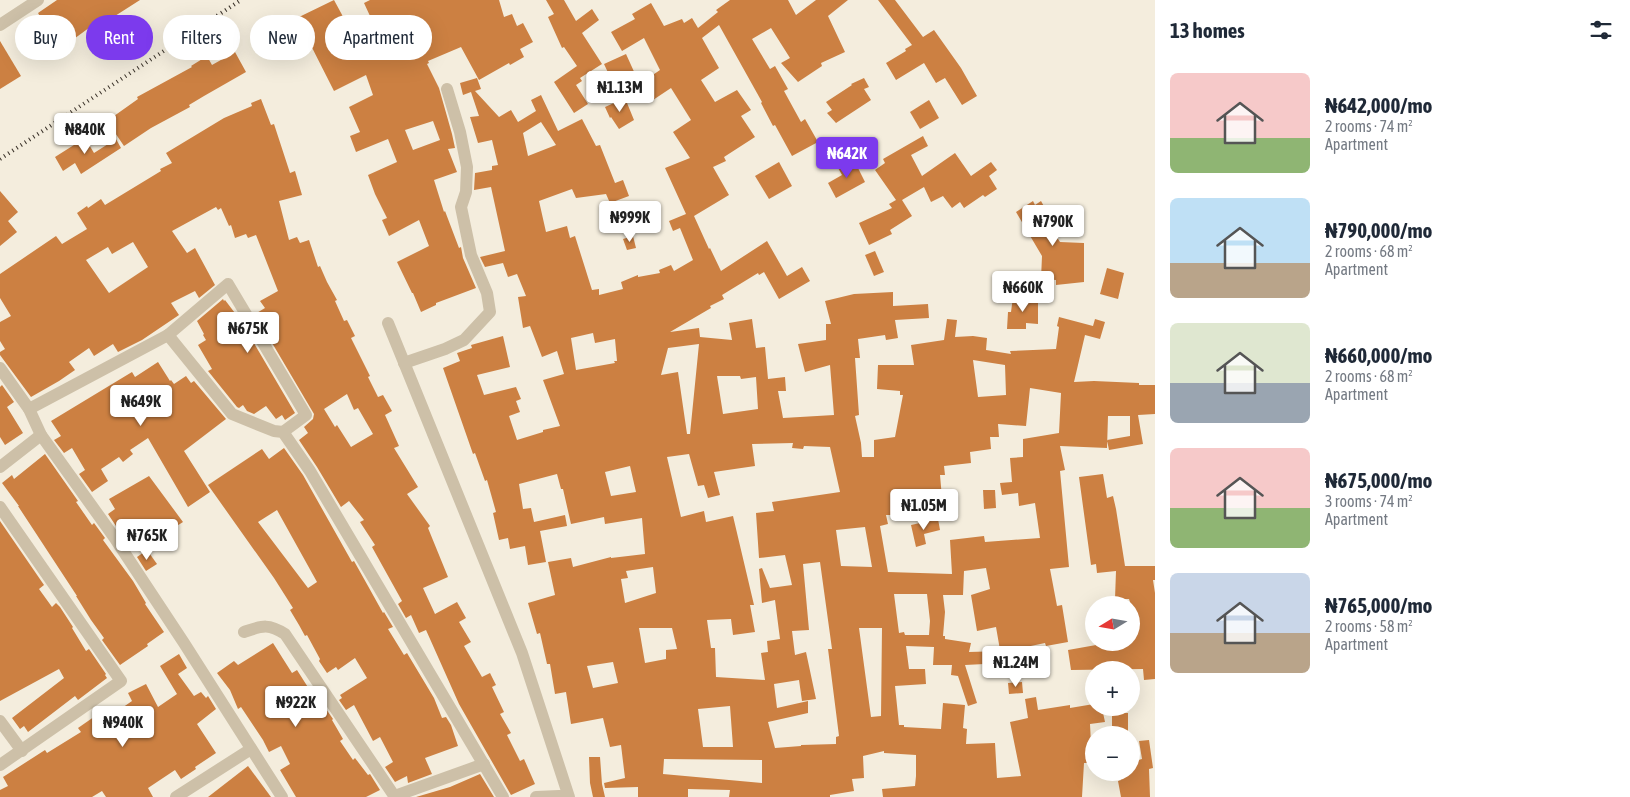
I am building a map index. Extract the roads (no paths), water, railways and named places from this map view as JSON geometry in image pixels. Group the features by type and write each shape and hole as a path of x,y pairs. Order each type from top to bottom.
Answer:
{"street":[{"path":"0,25 38,0"},
{"path":"404,363 445,349 464,340 490,312 487,293 471,255 461,207 466,192 467,167 460,132 447,89"},
{"path":"29,409 168,334 228,284 306,415 283,432 274,431 232,414 168,334"},
{"path":"388,323 522,653 569,797"},
{"path":"0,368 29,409 41,435 114,537 184,643 282,797"},
{"path":"283,432 320,488 504,797"},
{"path":"0,468 41,435"},
{"path":"0,507 121,681 0,765"},
{"path":"244,632 258,628 273,627 284,634 395,797 484,764"},
{"path":"0,721 22,751"},
{"path":"176,797 251,749"},
{"path":"536,797 564,797"}],"railway":[{"path":"0,159 241,0"}]}
